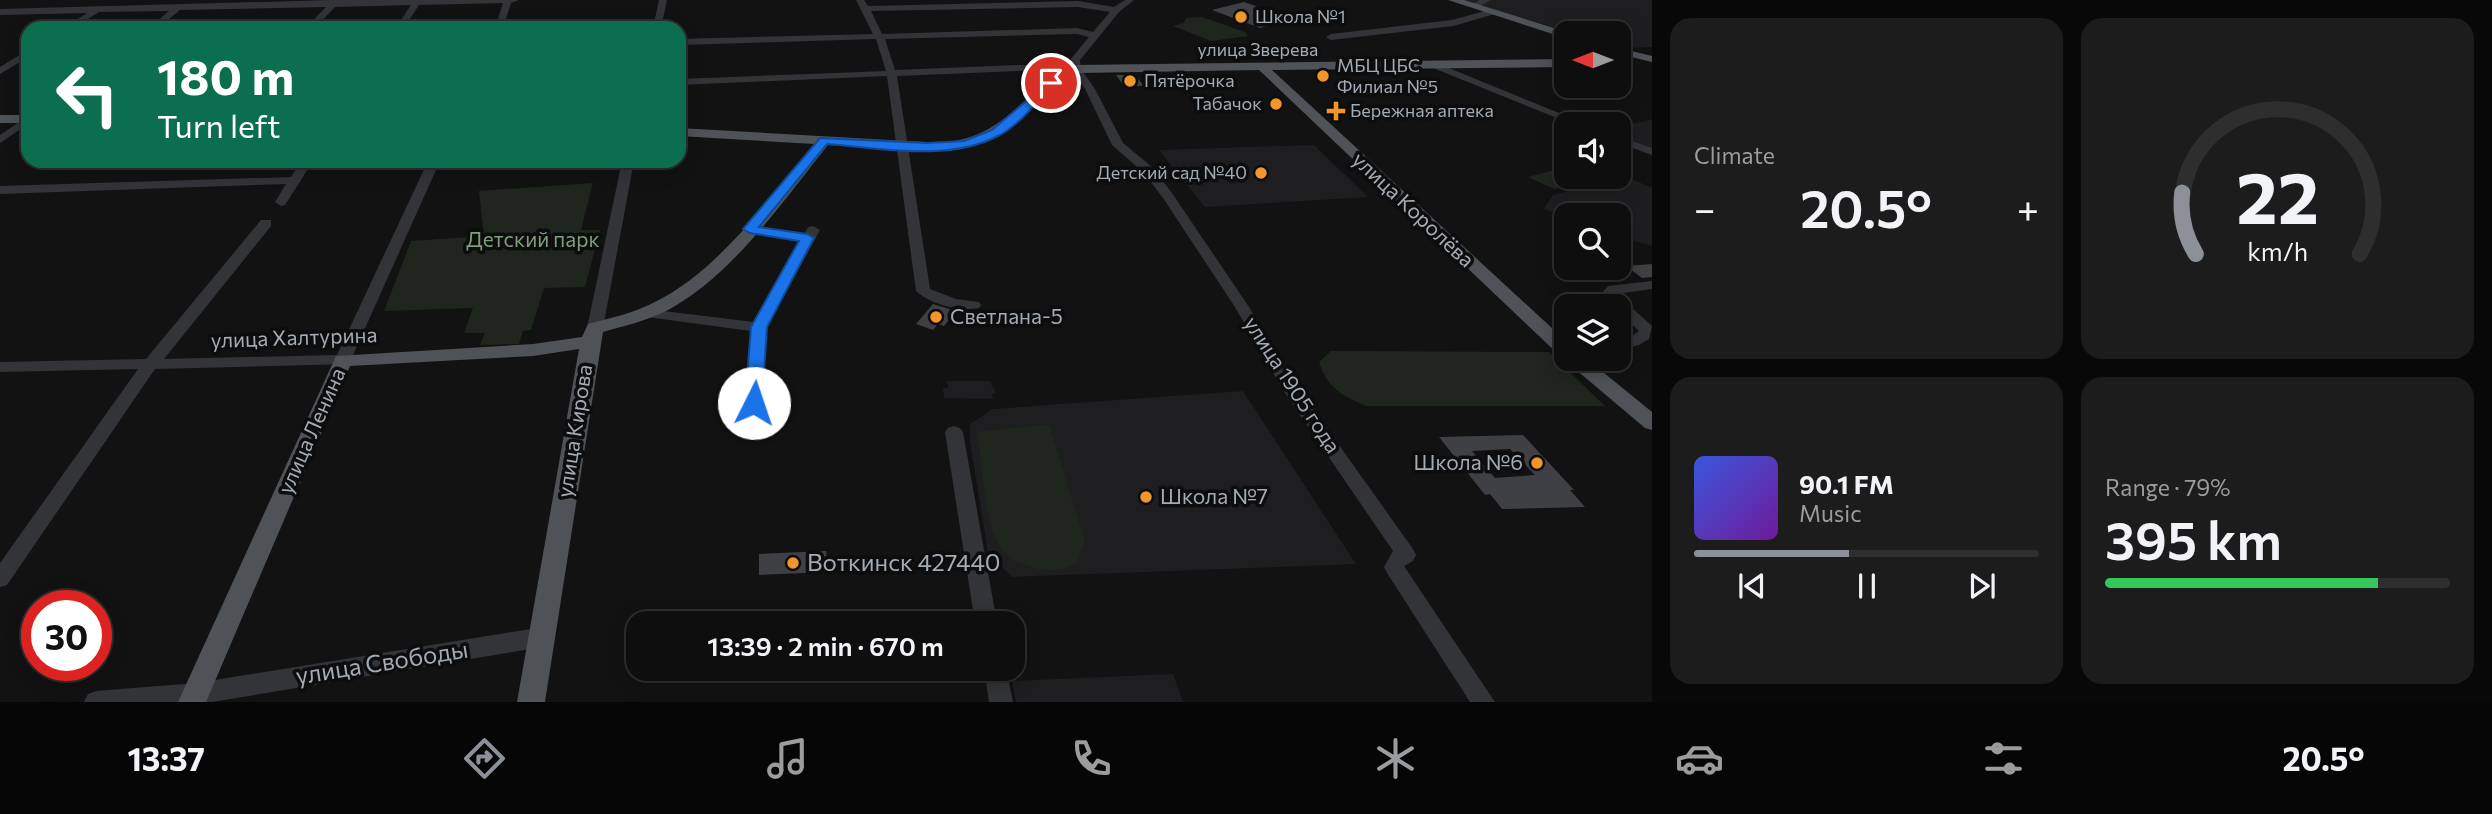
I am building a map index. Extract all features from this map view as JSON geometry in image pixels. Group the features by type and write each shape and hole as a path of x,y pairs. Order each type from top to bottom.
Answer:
{"main road":[{"path":"1454,0 1554,31"},
{"path":"1631,52 1649,56"},
{"path":"1631,60 1649,56"},
{"name":"улица Зверева","path":"1076,69 1554,64"},
{"name":"улица Королёва","path":"1262,67 1458,253 1554,339"},
{"path":"686,132 943,147 981,140 1006,125 1051,83 1076,69"},
{"path":"0,119 21,119"},
{"name":"улица Халтурина","path":"343,360 533,350 592,335 647,313 685,290 750,229 824,141"},
{"name":"улица Кирова","path":"531,702 592,335"},
{"name":"улица Ленина","path":"194,698 343,360"},
{"name":"улица Королёва","path":"1590,371 1652,423"}],"street":[{"path":"0,9 11,0"},
{"path":"79,21 112,0"},
{"path":"161,21 189,0"},
{"path":"501,21 508,0"},
{"path":"0,9 515,0"},
{"path":"658,21 663,0"},
{"path":"1061,0 1116,10"},
{"path":"686,82 1019,68 1076,69 1075,60 1094,35 1116,10 1130,0"},
{"path":"1473,6 1487,0"},
{"path":"404,21 416,2"},
{"path":"317,21 334,3"},
{"path":"863,5 1078,4"},
{"path":"863,5 881,35 891,75 923,291 954,303 974,305"},
{"path":"1331,37 1453,23 1492,12"},
{"path":"686,42 1077,31 1094,35"},
{"path":"0,60 21,60"},
{"path":"0,71 21,61"},
{"path":"1436,66 1554,113"},
{"name":"улица 1905 года","path":"1076,69 1090,89 1118,145 1148,170 1168,196 1242,307 1289,386 1406,555 1397,558 1394,567 1483,702"},
{"path":"0,140 21,124"},
{"path":"1631,144 1652,152"},
{"path":"281,202 303,168"},
{"name":"улица Ленина","path":"343,360 430,168"},
{"name":"улица Кирова","path":"592,335 627,168"},
{"path":"0,190 296,180"},
{"path":"0,579 149,366 266,223"},
{"path":"750,229 810,234 759,327 754,403"},
{"path":"1608,294 1613,289 1652,285"},
{"path":"647,313 759,327"},
{"path":"1631,315 1647,330 1644,336 1631,342"},
{"name":"улица Халтурина","path":"0,367 343,360"},
{"path":"954,432 984,611"},
{"name":"улица Свободы","path":"96,702 194,698 543,637"},
{"path":"997,681 1001,702"}],"shaded area":[{"path":"1459,0 1652,0 1652,47 1631,48 1631,21 1554,21 1554,28"},
{"path":"1652,119 1652,148 1631,140 1631,125"},
{"name":"Детский сад №40","path":"1314,145 1368,197 1205,207 1159,150"},
{"path":"1631,179 1652,188 1652,246 1631,240 1631,203 1554,203 1554,213 1544,209 1553,195 1576,189 1631,189"},
{"path":"947,381 990,381 996,393 992,394 993,399 944,398 943,388 948,388"},
{"name":"Школа №7","path":"1243,391 1356,564 1012,577 988,553 970,442 970,424 993,409"},
{"path":"1173,674 1183,702 1016,702 1012,681"}],"green space":[{"path":"1202,17 1245,32 1248,36 1211,41 1173,26 1184,23 1186,18"},
{"path":"1554,170 1554,189 1528,177"},
{"name":"Детский парк","path":"593,183 581,230 600,230 585,287 544,288 531,330 523,331 519,344 480,345 485,333 464,333 473,308 384,311 411,241 484,236 479,191"},
{"path":"1331,351 1549,352 1554,357 1554,371 1569,371 1605,406 1366,406 1336,390 1319,362"},
{"path":"1049,424 1085,541 1077,563 1051,570 1019,563 1010,558 999,545 987,507 977,432"}],"building":[{"name":"Школа №1","path":"1244,2 1293,19 1260,28 1212,10"},
{"name":"Пятёрочка","path":"1116,75 1135,75 1144,86 1124,86"},
{"path":"1652,264 1652,277 1642,278 1631,270 1631,266"},
{"name":"Светлана-5","path":"933,304 956,311 944,326 938,324 933,330 916,324"},
{"name":"Школа №6","path":"1523,435 1574,490 1570,490 1585,507 1502,509 1490,494 1485,495 1439,437","holes":["1510,449 1535,475 1495,478 1472,451"]},
{"name":"Воткинск 427440","path":"826,551 828,572 759,575 759,554"}],"place":[{"name":"Школа №1","path":"1241,17"},
{"name":"МБЦ ЦБС Филиал №5","path":"1323,76"},
{"name":"Пятёрочка","path":"1130,81"},
{"name":"Табачок","path":"1276,104"},
{"name":"Бережная аптека","path":"1336,111"},
{"name":"Детский сад №40","path":"1261,173"},
{"name":"Светлана-5","path":"936,317"},
{"name":"Школа №6","path":"1537,463"},
{"name":"Школа №7","path":"1146,497"},
{"name":"Воткинск 427440","path":"793,563"}],"route":[{"path":"754,403 759,327 785,284 807,238 750,229 824,141 927,147 966,144 996,133 1051,83"}]}
